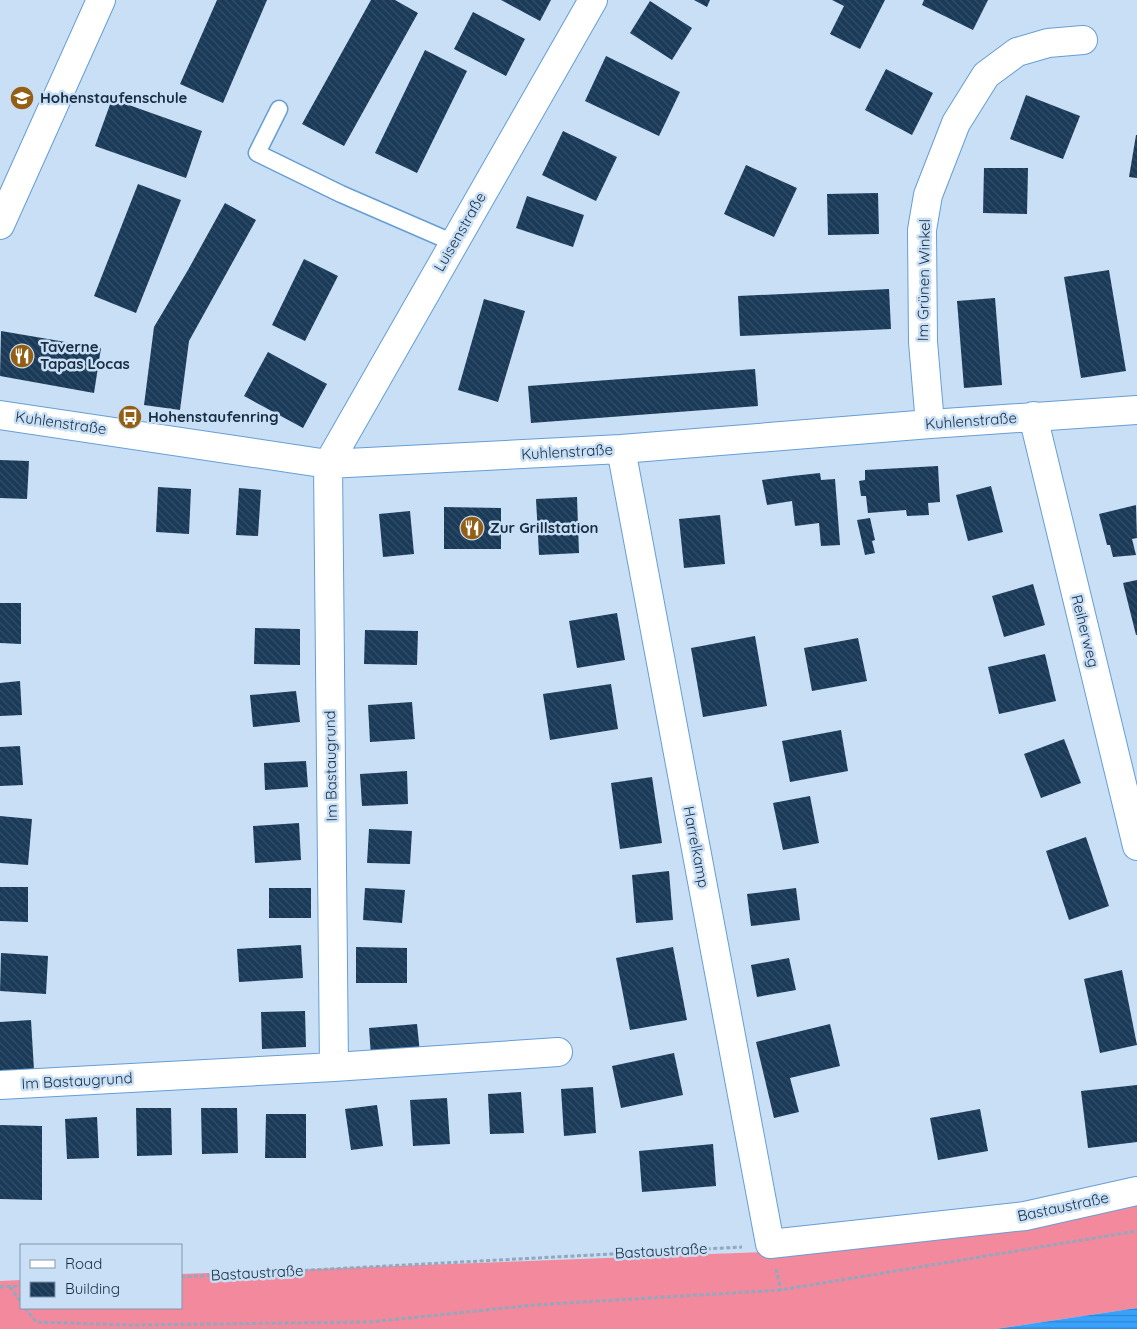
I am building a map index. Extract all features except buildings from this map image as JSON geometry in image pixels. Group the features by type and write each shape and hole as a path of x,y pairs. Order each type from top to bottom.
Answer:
{"street":[{"path":"0,225 101,0"},
{"name":"Luisenstraße","path":"328,464 592,0"},
{"name":"Im Grünen Winkel","path":"930,424 923,333 922,230 928,195 956,123 986,75 1017,52 1048,43 1083,40"},
{"name":"Kuhlenstraße","path":"0,415 328,464 621,449 1033,416 1137,410"},
{"name":"Reiherweg","path":"1033,416 1137,846"},
{"name":"Harrelkamp","path":"621,449 770,1244"},
{"name":"Im Bastaugrund","path":"328,464 334,1067"},
{"name":"Im Bastaugrund","path":"0,1086 558,1052"},
{"name":"Bastaustraße","path":"770,1244 1025,1216 1137,1191"}],"lane":[{"path":"279,109 257,153 341,194 454,243"}],"path":[{"path":"26,1309 36,1322 131,1325 370,1322 534,1305 781,1290 1137,1231"},
{"name":"Bastaustraße","path":"182,1277 770,1244"},
{"path":"0,1286 20,1286"},
{"path":"9,1287 20,1301"}],"shaded area":[{"path":"1137,1200 1137,1308 996,1329 0,1329 0,1281 20,1280 20,1309 182,1309 182,1274 766,1252"}],"water":[{"path":"1137,1308 1137,1329 996,1329"}],"place":[{"name":"Hohenstaufenschule","path":"22,98"},
{"name":"Taverne Tapas Locas","path":"22,356"},
{"name":"Hohenstaufenring","path":"130,417"},
{"name":"Zur Grillstation","path":"472,528"}]}
